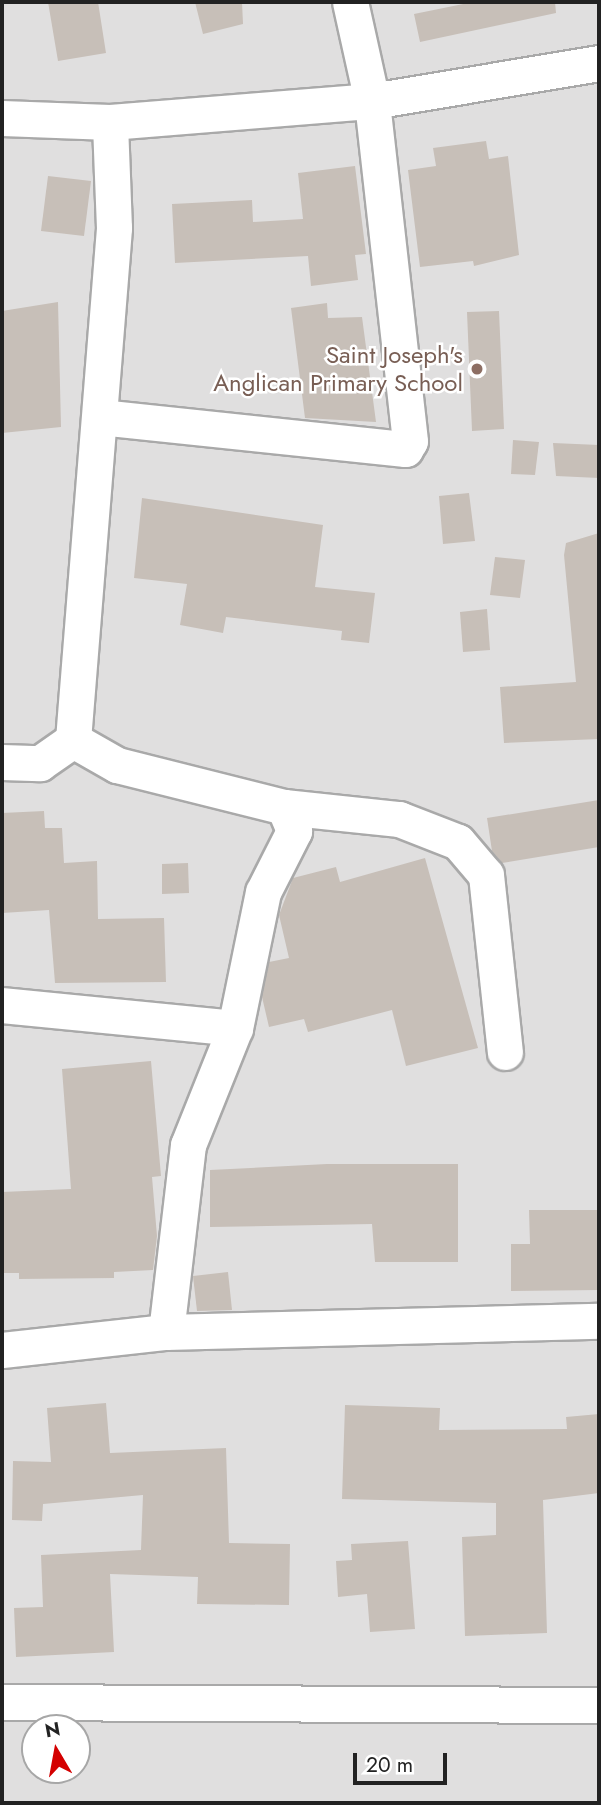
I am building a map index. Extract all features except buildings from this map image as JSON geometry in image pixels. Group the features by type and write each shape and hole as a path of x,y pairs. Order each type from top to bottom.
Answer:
{"street":[{"path":"100,417 405,449 410,441 372,101 350,2"},
{"path":"2,118 110,122 372,101 599,62"},
{"path":"73,740 114,229 110,122"},
{"path":"2,762 40,762 73,740"},
{"path":"73,740 117,765 284,807 399,819 458,842 486,875 505,1052"},
{"path":"166,1332 188,1145 235,1028 263,892 294,831 284,807"},
{"path":"2,1005 235,1028"},
{"path":"2,1350 166,1332 599,1321"},
{"path":"2,1702 599,1705"}],"shaded area":[{"path":"2,2 599,2 599,1803 2,1803"}],"place":[{"name":"Saint Joseph's Anglican Primary School","path":"477,369"}]}
